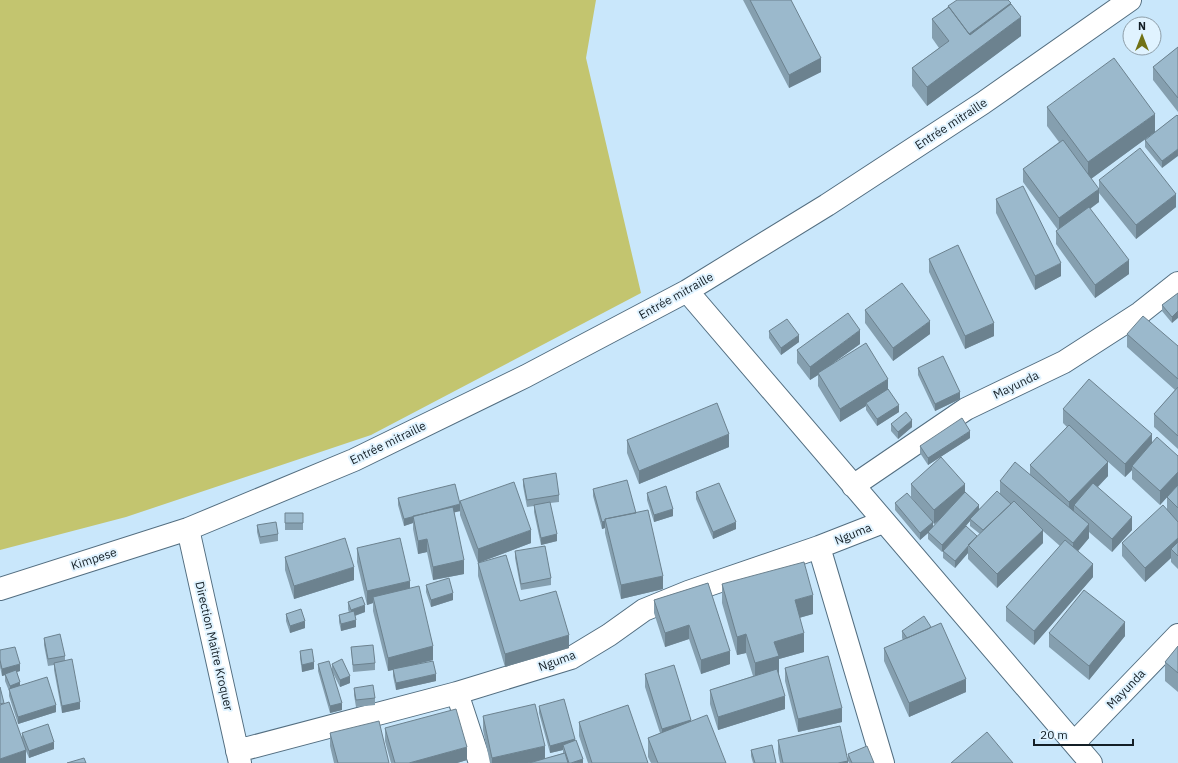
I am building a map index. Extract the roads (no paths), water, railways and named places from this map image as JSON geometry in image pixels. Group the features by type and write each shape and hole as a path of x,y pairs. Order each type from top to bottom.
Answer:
{"street":[{"name":"Entrée mitraille","path":"188,529 354,460 526,376 687,291 827,205 977,108 1130,0"},
{"name":"Mayunda","path":"853,486 966,409 1064,362 1140,313 1178,283"},
{"path":"687,291 883,522 1091,763"},
{"name":"Nguma","path":"239,757 572,658 609,635 644,610 688,592 819,547 883,522"},
{"name":"Kimpese","path":"0,589 188,529"},
{"name":"Direction Maitre Kroquer","path":"188,529 239,757"},
{"path":"819,547 883,763"},
{"name":"Mayunda","path":"1074,743 1178,635"},
{"path":"458,693 480,763"}]}
